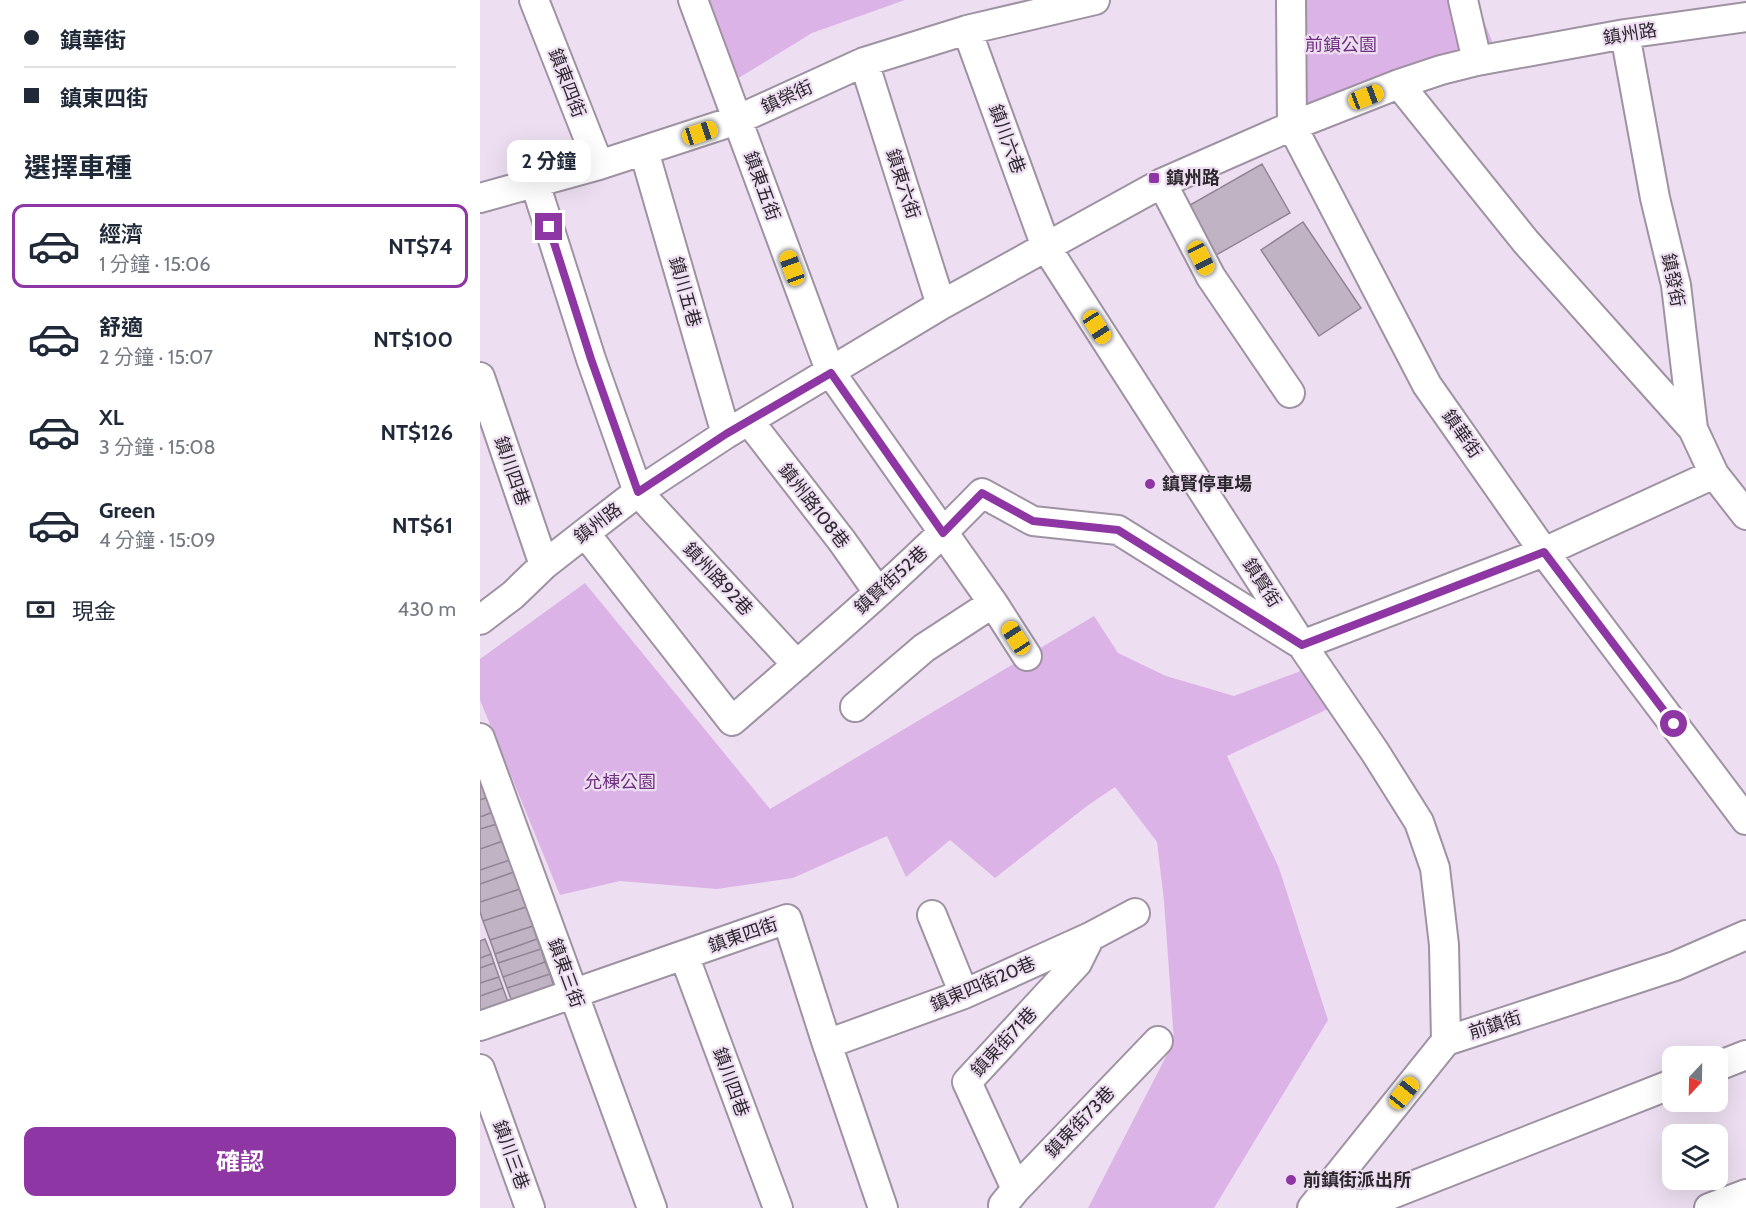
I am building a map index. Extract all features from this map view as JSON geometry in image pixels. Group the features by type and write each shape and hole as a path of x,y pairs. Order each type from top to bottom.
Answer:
{"street":[{"name":"鎮東四街","path":"534,0 599,165"},
{"name":"鎮東五街","path":"693,0 831,373 993,603 1027,656"},
{"name":"鎮榮街","path":"480,198 599,165 737,120 864,62 967,30 1095,0"},
{"name":"鎮華街","path":"1291,0 1292,126 1428,385 1544,552 1746,820"},
{"path":"1463,0 1477,61"},
{"name":"鎮州路","path":"480,620 513,595 544,565 638,492 737,428 942,305 1162,183 1292,126 1441,70 1477,61 1625,34 1746,17"},
{"name":"鎮川六巷","path":"967,30 1046,247"},
{"name":"鎮發街","path":"1625,34 1655,198 1676,285 1693,429 1714,474 1746,515"},
{"name":"鎮東六街","path":"864,62 942,305"},
{"path":"1399,84 1526,242 1693,429"},
{"name":"鎮川五巷","path":"644,151 737,428"},
{"path":"535,183 591,359 638,492"},
{"path":"1162,183 1211,277 1290,393"},
{"name":"鎮賢街","path":"1046,247 1302,645 1375,752 1419,822 1435,868 1444,945 1446,1041"},
{"name":"鎮川四巷","path":"480,377 544,565"},
{"name":"鎮州路108巷","path":"737,428 842,541 878,592"},
{"path":"1302,645 1544,552 1714,474"},
{"name":"鎮州路92巷","path":"638,492 797,665"},
{"name":"鎮賢街52巷","path":"585,533 732,721 943,533 982,493 1033,521 1118,530 1302,645"},
{"path":"855,706 924,648 993,603"},
{"name":"鎮東三街","path":"480,738 652,1208"},
{"name":"鎮東四街20巷","path":"827,1044 964,994 1090,938 1135,913"},
{"path":"932,915 964,994"},
{"name":"鎮東四街","path":"480,1026 787,919 883,1208"},
{"name":"前鎮街","path":"1316,1202 1446,1041 1675,966 1746,936"},
{"name":"鎮東街71巷","path":"1006,1202 967,1082 1077,963 1090,938"},
{"name":"鎮川四巷","path":"684,955 778,1208"},
{"name":"鎮東街73巷","path":"1006,1202 1158,1041"},
{"path":"1728,1062 1746,1055"},
{"name":"鎮川三巷","path":"480,1069 530,1208"},
{"path":"1316,1202 1364,1205 1662,1088"},
{"path":"1709,1208 1746,1194"}],"green space":[{"path":"708,0 905,0 812,33 737,79"},
{"name":"前鎮公園","path":"1299,0 1475,0 1495,48 1289,121"},
{"name":"允棟公園","path":"585,583 770,809 1094,616 1118,653 1166,676 1234,696 1306,669 1330,708 1227,756 1279,868 1328,1020 1214,1208 1088,1208 1174,1041 1164,901 1157,842 1115,787 995,878 950,840 906,877 887,836 793,878 717,889 620,881 560,895 480,700 480,659"}],"building":[{"path":"1262,164 1290,213 1211,258 1183,209"},
{"path":"1303,222 1361,308 1319,336 1261,250"},
{"path":"482,781 488,797 480,800 480,782"},
{"path":"488,797 493,812 480,817 480,800"},
{"path":"493,812 497,824 480,829 480,817"},
{"path":"497,824 503,841 480,849 480,829"},
{"path":"503,841 510,860 480,870 480,849"},
{"path":"510,860 514,872 480,884 480,870"},
{"path":"514,872 520,889 480,902 480,884"},
{"path":"520,889 526,907 483,921 480,902"},
{"path":"526,907 533,926 490,940 483,921"},
{"path":"533,926 537,939 495,954 490,940"},
{"path":"485,939 491,954 480,958 480,941"},
{"path":"537,939 541,949 498,963 495,954"},
{"path":"541,949 545,962 503,977 498,963"},
{"path":"491,954 494,963 480,968 480,958"},
{"path":"545,962 550,974 507,988 503,977"},
{"path":"494,963 499,977 480,983 480,968"},
{"path":"550,974 554,987 512,1002 507,988"},
{"path":"499,977 503,988 480,996 480,983"},
{"path":"503,988 508,1002 480,1011 480,996"}],"place":[{"name":"鎮州路","path":"1154,178"},
{"name":"鎮賢停車場","path":"1150,484"},
{"name":"前鎮街派出所","path":"1291,1180"}],"route":[{"path":"549,227 591,359 638,492 726,434 831,373 943,533 982,493 1033,521 1118,530 1302,645 1544,552 1674,724"}]}
